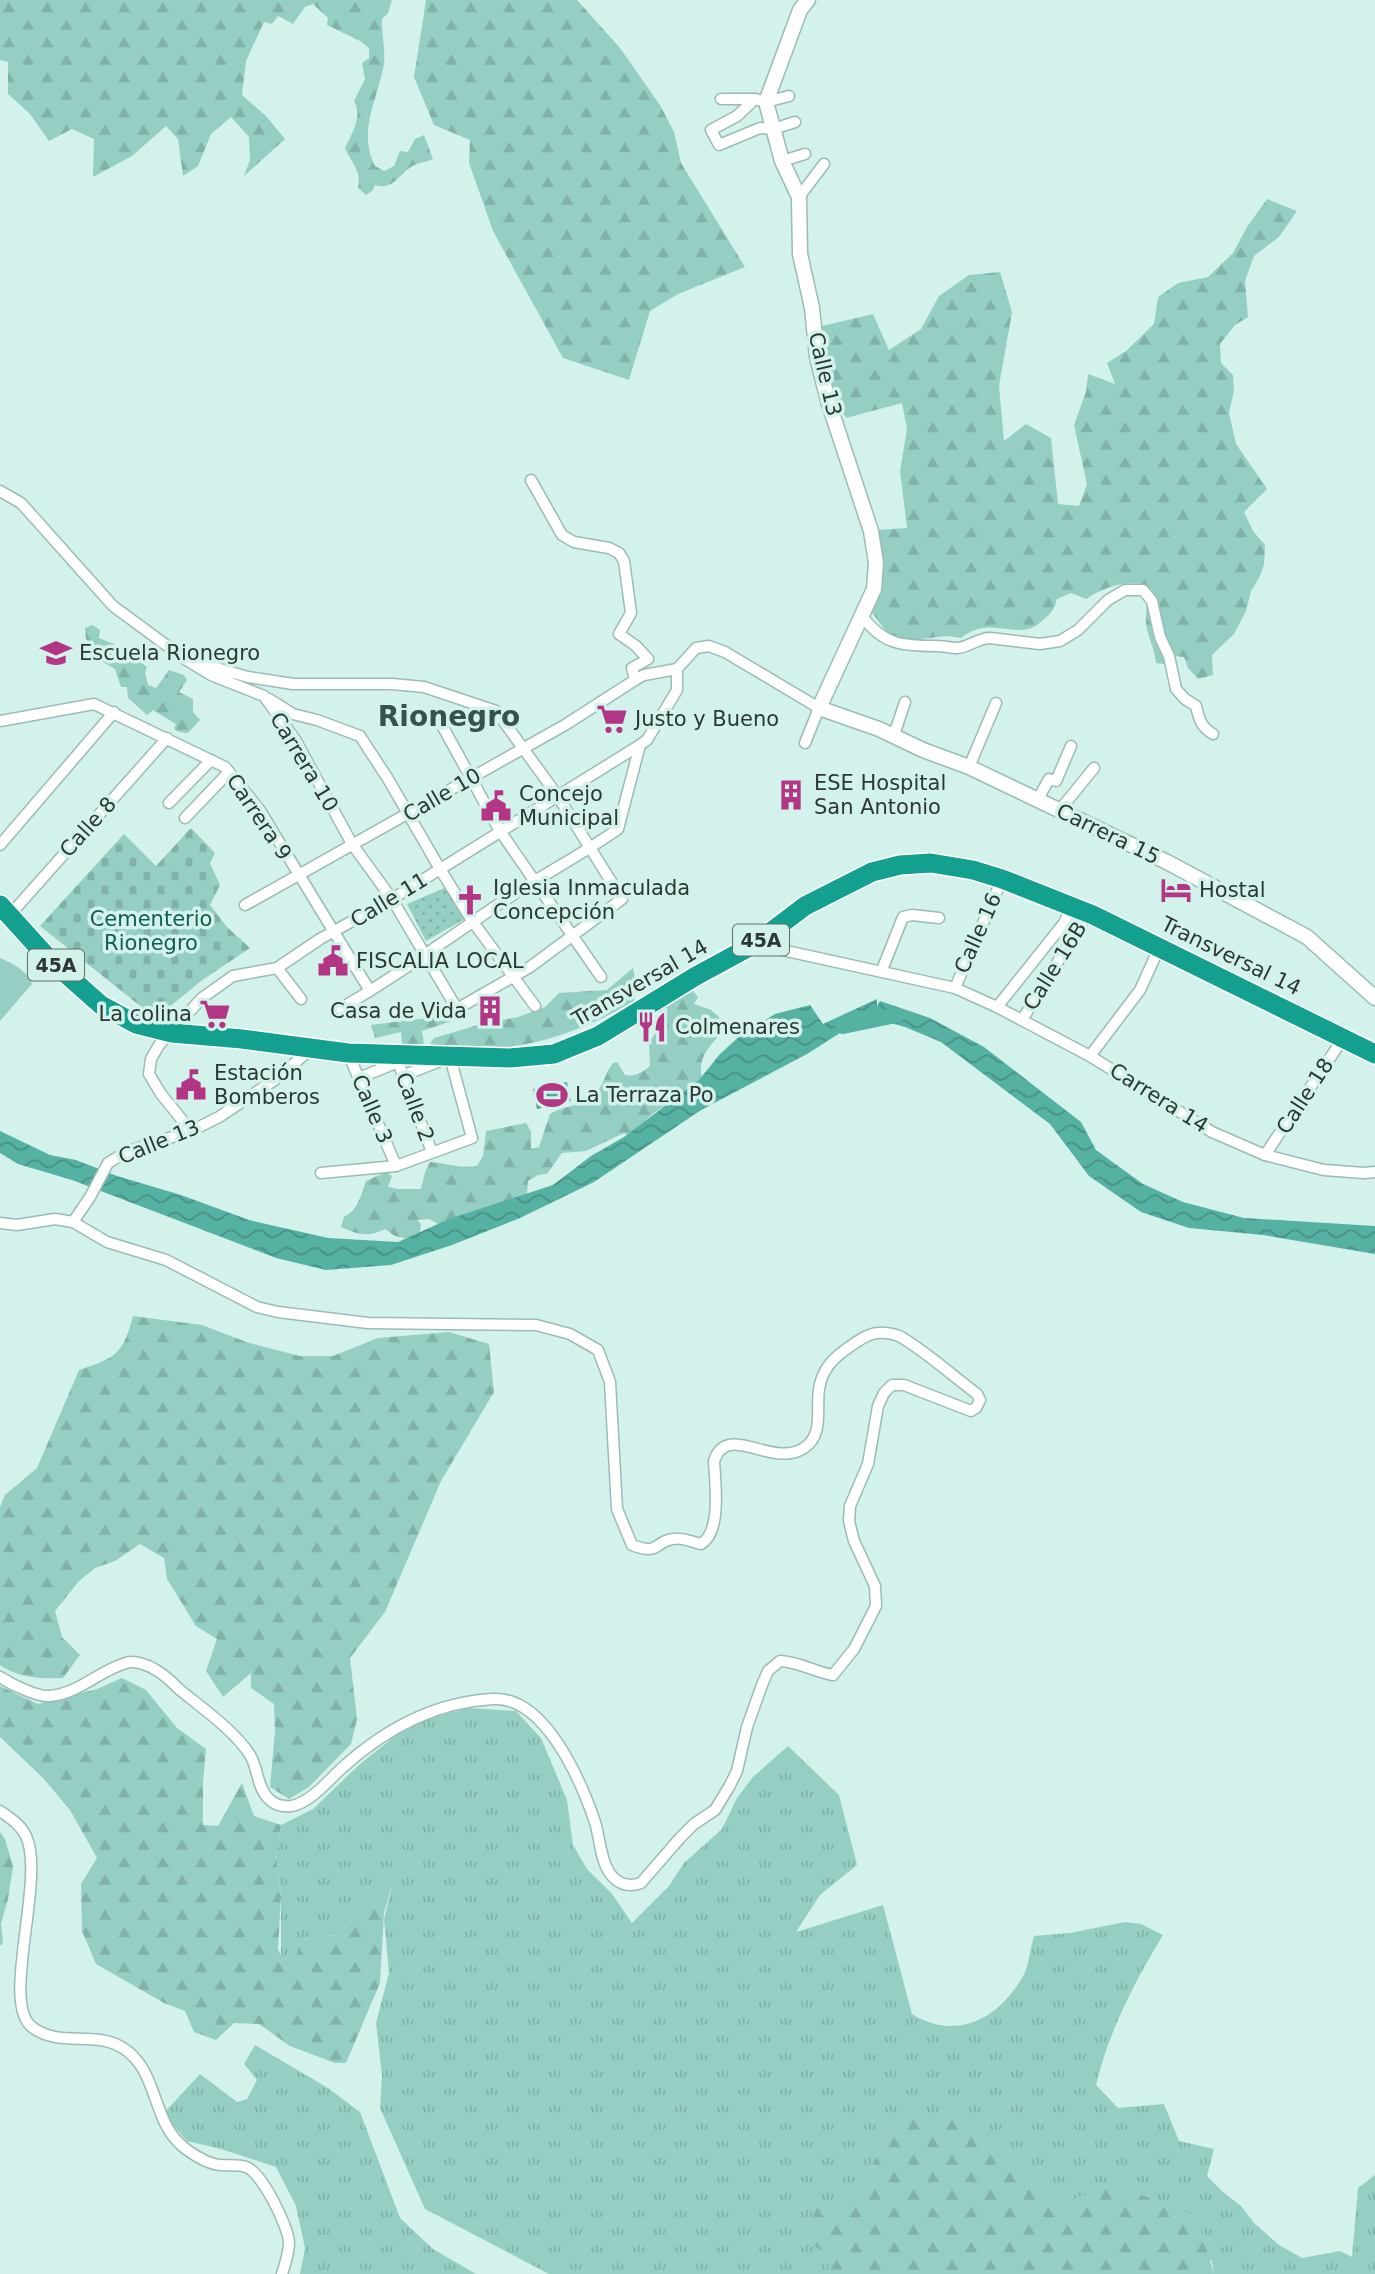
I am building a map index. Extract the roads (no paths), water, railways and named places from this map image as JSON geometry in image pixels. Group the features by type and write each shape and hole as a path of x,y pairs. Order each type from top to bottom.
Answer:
{"highway":[{"name":"Transversal 14","path":"5,911 49,959 101,1004 136,1024 172,1033 348,1053 510,1058 554,1054 598,1036 696,976 755,944 805,906 872,872 900,865 931,863 973,870 1002,879 1080,910 1160,946 1375,1054"}],"street":[{"path":"795,121 773,129 760,128 719,145 711,130 760,100 800,10 808,0"},
{"path":"721,99 760,100 789,96"},
{"name":"Calle 13","path":"760,100 773,129 782,162 799,197 800,254 812,308 817,357 828,401 871,531 876,563 874,589 805,743"},
{"path":"782,162 805,154"},
{"path":"799,197 824,164"},
{"path":"531,480 562,535 574,542 609,548 619,553 624,561 631,613 619,634 648,659 632,668 635,680"},
{"name":"Carrera 10","path":"0,491 21,503 113,606 211,675 264,696 296,741 352,844 392,900 457,1009 514,977"},
{"path":"862,616 878,634 894,643 909,646 959,648 984,638 1050,643 1078,630 1108,600 1125,590 1143,590 1152,601 1176,689 1196,706 1200,723 1205,730 1213,734"},
{"path":"336,1011 618,829 640,745 647,740 677,690 677,669 696,648 709,646 757,670 819,708"},
{"path":"185,659 248,677 293,684 392,684 424,687 491,709 499,715 557,795 622,899 514,977"},
{"name":"Calle 10","path":"245,905 471,779 602,703 644,675 677,669"},
{"path":"264,696 293,714 360,736 473,922 535,1006"},
{"path":"894,735 905,702"},
{"path":"969,767 996,703"},
{"name":"Carrera 9","path":"0,721 94,704 225,767 259,809 370,991"},
{"name":"Carrera 15","path":"819,708 894,735 923,750 969,767 1167,862 1307,937 1375,998"},
{"path":"0,845 114,712"},
{"path":"438,718 500,831 601,977"},
{"name":"Calle 8","path":"5,911 167,738"},
{"name":"Calle 11","path":"191,1131 161,1094 149,1074 151,1059 159,1045 202,998 233,976 277,968 320,939 392,900 640,745"},
{"path":"1038,799 1049,779 1056,781 1071,746"},
{"path":"169,803 211,760"},
{"path":"1059,811 1094,768"},
{"path":"185,818 229,772"},
{"name":"Calle 16","path":"955,988 1002,879"},
{"path":"997,1007 1064,923 1080,910"},
{"name":"Calle 16B","path":"1021,1020 1080,910"},
{"path":"882,970 903,917 912,915 939,918"},
{"name":"Carrera 14","path":"755,944 955,988 1090,1056 1213,1132 1265,1155 1324,1170 1375,1172"},
{"path":"1090,1056 1140,990 1160,946"},
{"path":"277,968 301,999"},
{"name":"Calle 18","path":"1265,1155 1344,1037"},
{"name":"Calle 13","path":"73,1222 90,1198 108,1163 125,1152 191,1131 219,1117 297,1062 312,1048"},
{"name":"Calle 3","path":"348,1053 396,1166"},
{"path":"321,1173 396,1166 472,1138 450,1057 402,1076"},
{"name":"Calle 2","path":"359,1078 398,1062 432,1152"},
{"path":"0,1223 17,1225 55,1219 73,1222 107,1242 166,1260 257,1307 278,1312 368,1324 536,1325 570,1334 598,1350 610,1382 617,1509 632,1545 646,1550 659,1547 669,1539 678,1538 701,1544 711,1536 715,1517 714,1461 723,1445 741,1444 770,1454 802,1450 813,1441 817,1433 822,1374 832,1359 869,1335 880,1332 897,1335 977,1394 980,1400 971,1411 904,1385 892,1385 884,1393 878,1406 869,1465 850,1506 849,1521 853,1541 875,1586 876,1606 854,1649 833,1675 813,1671 796,1661 780,1661 768,1671 751,1716 737,1771 715,1810 694,1824 641,1883 632,1886 620,1883 610,1873 602,1855 595,1823 558,1742 536,1717 514,1703 497,1699 470,1701 440,1707 407,1721 373,1743 320,1789 293,1805 277,1805 266,1797 250,1755 229,1732 156,1670 139,1662 127,1662 71,1692 46,1697 0,1677"},
{"path":"0,1811 16,1823 25,1835 32,1854 21,1971 22,2010 25,2020 48,2037 94,2039 123,2048 139,2064 150,2084 165,2126 179,2143 214,2164 247,2167 254,2171 265,2186 287,2233 289,2241 282,2274"}],"water":[{"path":"877,999 877,1006 880,1001 930,1018 984,1047 1081,1122 1096,1150 1143,1184 1183,1202 1244,1218 1375,1226 1375,1254 1263,1235 1189,1228 1141,1212 1089,1176 1050,1124 941,1042 905,1027 873,1018 851,1026 807,1054 701,1110 594,1182 520,1218 391,1265 326,1270 276,1258 72,1180 18,1164 0,1153 0,1131 50,1155 76,1160 249,1220 328,1238 398,1242 449,1219 553,1185 591,1156 624,1137 699,1080 720,1054 742,1034 775,1014 810,1005 823,1024"},
{"name":"La Terraza Po","path":"567,1082 571,1101 537,1109 533,1089"}],"waterway":[{"path":"843,1026 896,1015"}],"place":[{"name":"Escuela Rionegro","path":"56,653"},
{"name":"Justo y Bueno","path":"612,719"},
{"name":"ESE Hospital San Antonio","path":"791,795"},
{"name":"Concejo Municipal","path":"496,806"},
{"name":"Hostal","path":"1176,890"},
{"name":"Iglesia Inmaculada Concepción","path":"470,900"},
{"name":"FISCALIA LOCAL","path":"333,961"},
{"name":"Casa de Vida","path":"490,1011"},
{"name":"La colina","path":"215,1014"},
{"name":"Colmenares","path":"652,1027"},
{"name":"Estación Bomberos","path":"191,1085"},
{"name":"La Terraza Po","path":"552,1095"}],"district":[{"name":"Rionegro","path":"449,716"}],"park label":[{"name":"Cementerio Rionegro","path":"151,931"}]}
